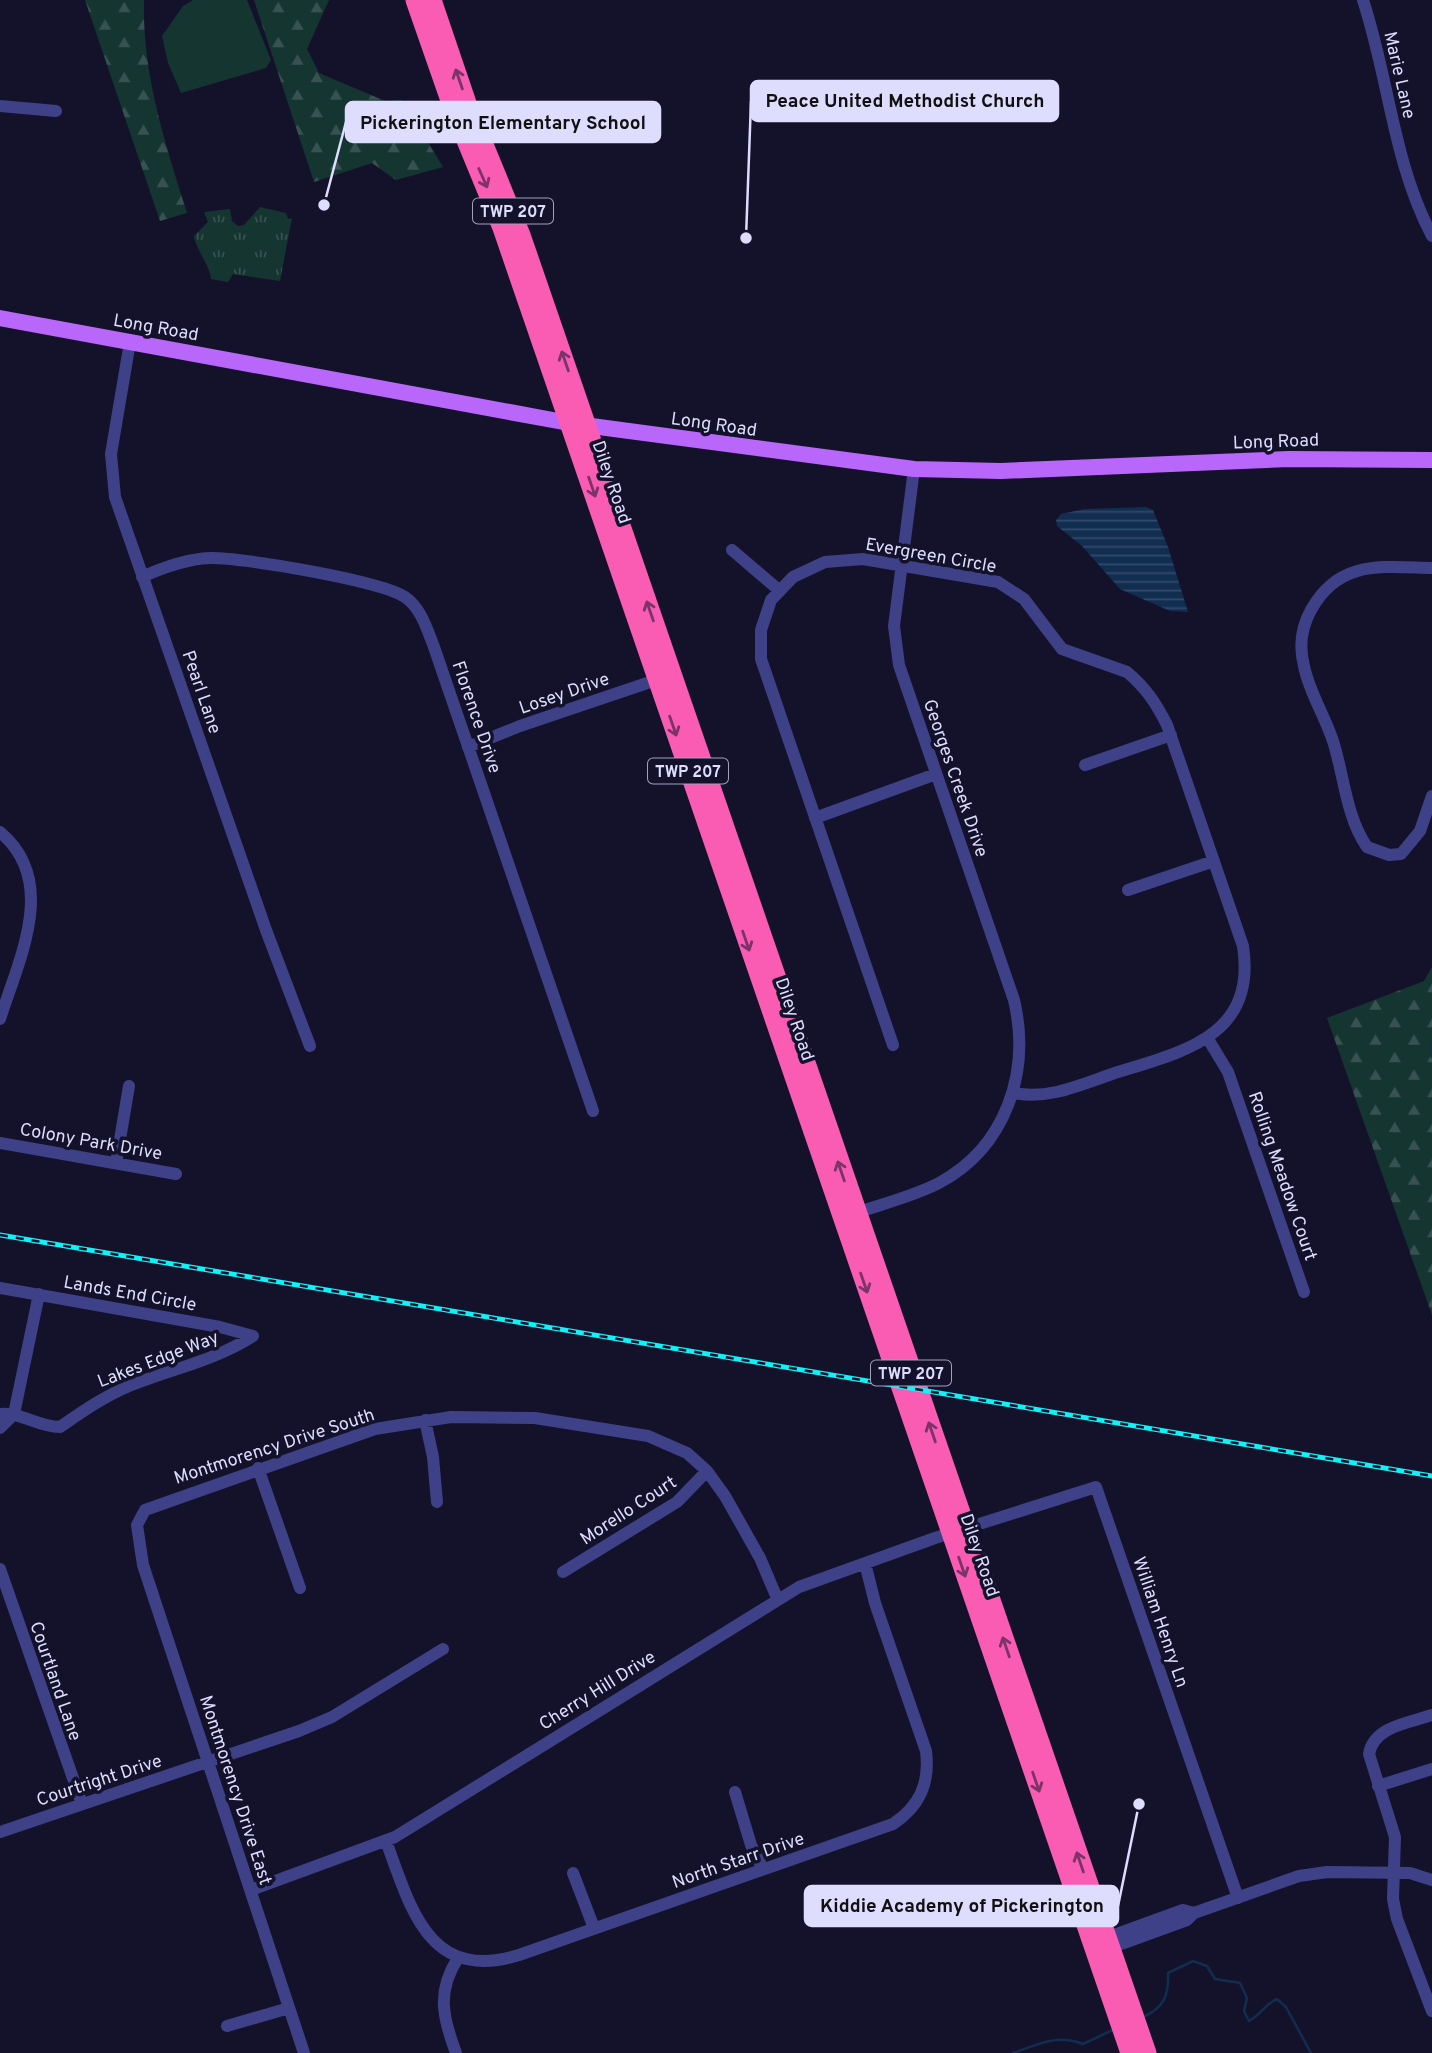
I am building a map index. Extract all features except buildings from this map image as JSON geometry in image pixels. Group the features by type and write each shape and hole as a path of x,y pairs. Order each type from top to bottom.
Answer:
{"highway":[{"name":"Diley Road","path":"415,0 457,119 498,215 578,424"},
{"name":"Diley Road","path":"432,0 467,103 509,202 578,424 848,1216 1105,1944 1137,2049"}],"main road":[{"name":"Long Road","path":"0,318 578,424 914,469 1001,471 1289,459 1432,460"}],"street":[{"name":"Marie Lane","path":"1363,0 1380,57 1404,169 1432,236"},
{"path":"0,106 56,111"},
{"name":"Pearl Lane","path":"130,342 113,431 111,468 115,497 266,930 310,1046"},
{"name":"Georges Creek Drive","path":"914,469 894,626 899,665 1016,1009 1021,1056 1014,1093"},
{"path":"732,550 780,591"},
{"name":"Florence Drive","path":"142,577 182,562 225,559 359,581 394,590 416,607 424,620 593,1111"},
{"name":"Evergreen Circle","path":"893,1045 761,659 761,630 771,600 793,577 825,562 863,559 998,582 1024,598 1062,649 1127,672 1135,679 1151,694 1171,735 1245,962 1237,1004 1220,1028 1208,1039 1184,1051 1060,1091 1033,1096 1014,1093"},
{"path":"1432,568 1357,570 1337,578 1323,589 1301,633 1304,668 1322,708 1350,808 1367,847 1386,855 1401,853 1420,831 1432,796"},
{"name":"Losey Drive","path":"468,747 520,726 665,678"},
{"path":"1085,765 1171,735"},
{"path":"815,818 936,774"},
{"path":"0,832 23,861 32,888 31,917 6,977 0,1018"},
{"path":"1128,890 1214,861"},
{"name":"Rolling Meadow Court","path":"1208,1039 1228,1072 1304,1292"},
{"path":"116,1163 129,1086"},
{"path":"848,1216 939,1183 968,1163 989,1140 1014,1093"},
{"name":"Colony Park Drive","path":"0,1143 176,1174"},
{"name":"Lands End Circle","path":"0,1288 253,1336"},
{"path":"0,1428 14,1414 39,1294"},
{"name":"Lakes Edge Way","path":"0,1414 14,1414 60,1427 94,1402 130,1386 215,1357 253,1336"},
{"name":"Montmorency Drive South","path":"139,1536 138,1518 152,1505 375,1429 425,1420 507,1416 648,1436 687,1453 707,1471 760,1558 777,1598"},
{"path":"425,1420 432,1445 438,1503"},
{"path":"258,1468 300,1588"},
{"name":"Morello Court","path":"563,1572 677,1502 707,1471"},
{"name":"William Henry Ln","path":"958,1532 1096,1487 1238,1898"},
{"name":"Cherry Hill Drive","path":"251,1890 386,1841 777,1598 865,1563 958,1532"},
{"name":"Montmorency Drive East","path":"139,1536 152,1592 304,2053"},
{"name":"North Starr Drive","path":"458,1958 478,1963 506,1959 893,1824 915,1805 924,1788 928,1765 926,1751 875,1603 865,1563"},
{"name":"Courtland Lane","path":"0,1569 82,1804"},
{"name":"Courtright Drive","path":"0,1832 209,1762 332,1717 443,1649"},
{"path":"1432,1715 1381,1733 1375,1739 1369,1754 1395,1837 1393,1899 1397,1919 1432,2011"},
{"path":"1378,1786 1432,1769"},
{"path":"736,1792 751,1845 763,1869"},
{"path":"386,1841 421,1924 441,1949 458,1958 450,1971 442,1997 446,2025 456,2053"},
{"path":"1105,1944 1117,1934 1183,1910 1194,1913 1298,1876 1327,1872 1410,1873 1432,1880"},
{"path":"573,1873 594,1928"},
{"path":"227,2026 289,2008"}],"green space":[{"path":"85,0 144,0 144,28 151,81 163,134 187,213 160,221"},
{"path":"193,0 247,0 271,60 266,68 181,93 168,63 162,36 183,6"},
{"path":"254,0 329,0 307,49 319,73 385,101 402,100 443,167 396,180 372,163 314,182"},
{"path":"260,207 286,213 288,219 292,218 280,281 233,274 228,282 211,279 194,236 208,222 204,212 230,209 232,221 238,226 244,225"},
{"path":"1432,967 1432,1315 1327,1018 1424,981"}],"water":[{"path":"1146,507 1153,510 1168,547 1188,612 1170,611 1120,589 1082,546 1057,526 1056,520 1061,514 1085,509"}],"waterway":[{"path":"1432,1044 1432,1057"},
{"path":"1143,2017 1164,2000 1168,1973 1193,1961 1207,1966 1215,1979 1240,1983 1247,1998 1244,2011 1249,2021 1277,1999 1286,2007 1311,2053"},
{"path":"1013,2053 1056,2040 1083,2044 1115,2029"}],"railway":[{"path":"0,1235 1432,1476"}],"place":[{"name":"Pickerington Elementary School","path":"324,205"},
{"name":"Peace United Methodist Church","path":"746,238"},
{"name":"Kiddie Academy of Pickerington","path":"1139,1804"}]}
